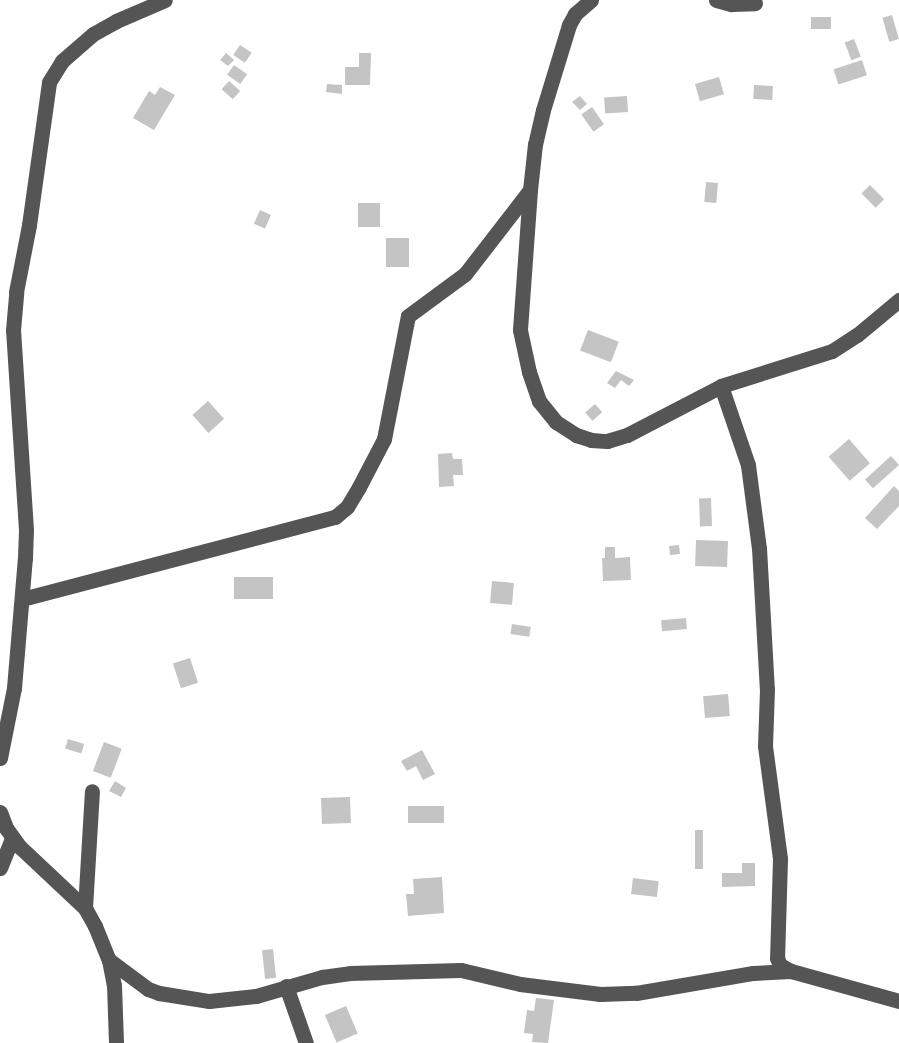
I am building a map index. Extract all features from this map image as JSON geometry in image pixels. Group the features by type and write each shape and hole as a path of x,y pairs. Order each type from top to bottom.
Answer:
{"street":[{"path":"0,758 14,687 26,530 14,330 16,292 29,225 49,82 62,61 93,34 116,21 165,0"},
{"path":"591,0 575,14 569,25 540,121 530,190 520,330 529,372 539,401 556,422 576,435 608,441 627,435 721,386 832,351 857,335 899,300"},
{"path":"716,0 731,4 755,3"},
{"path":"22,599 335,517 347,507 384,439 393,404 402,332 408,316 465,274 530,190"},
{"path":"721,386 743,446 753,497 764,612 767,689 765,746 780,859 776,949 780,965 791,971 899,1001"},
{"path":"85,908 92,791"},
{"path":"0,812 12,838 85,908 109,960 114,985 116,1043"},
{"path":"0,868 12,838"},
{"path":"109,960 137,983 159,993 210,1001 256,996 286,986 350,973 461,970 520,984 600,994 636,993 744,975 791,971"},
{"path":"286,986 306,1043"}],"building":[{"path":"892,15 899,39 889,42 882,18"},
{"path":"811,17 831,17 831,29 811,29"},
{"path":"854,39 861,57 851,60 845,43"},
{"path":"240,45 252,53 245,63 233,55"},
{"path":"226,53 234,60 228,66 220,60"},
{"path":"359,53 371,53 370,85 345,85 345,67 359,67"},
{"path":"862,60 867,75 838,84 833,69"},
{"path":"234,65 247,74 240,84 227,75"},
{"path":"719,77 724,94 700,101 695,84"},
{"path":"229,81 240,91 233,99 222,89"},
{"path":"327,84 342,85 342,94 326,92"},
{"path":"754,85 773,86 772,100 753,99"},
{"path":"160,87 175,95 154,130 133,118 149,91 155,95"},
{"path":"580,96 587,104 580,110 572,102"},
{"path":"627,96 628,112 605,114 604,98"},
{"path":"592,107 604,124 593,132 581,114"},
{"path":"706,182 718,183 716,203 704,202"},
{"path":"870,185 884,199 876,208 862,193"},
{"path":"358,203 380,203 380,227 358,227"},
{"path":"260,210 271,215 265,229 254,224"},
{"path":"386,238 409,238 409,267 386,267"},
{"path":"588,330 619,342 611,362 580,351"},
{"path":"616,371 634,380 629,386 621,380 615,388 607,383"},
{"path":"208,401 224,419 208,433 192,415"},
{"path":"595,404 602,412 592,421 585,413"},
{"path":"849,439 870,463 850,481 829,457"},
{"path":"452,453 453,459 462,459 463,475 453,475 454,486 439,487 438,454"},
{"path":"891,456 899,465 873,488 865,479"},
{"path":"894,486 899,491 899,506 877,529 865,518"},
{"path":"699,498 711,498 712,526 700,526"},
{"path":"696,540 728,541 727,567 695,566"},
{"path":"679,545 680,554 670,555 669,546"},
{"path":"605,547 615,547 615,558 630,557 631,580 603,581 602,558 605,558"},
{"path":"234,577 273,577 273,599 234,599"},
{"path":"492,581 514,583 512,605 490,603"},
{"path":"686,618 687,629 662,631 661,620"},
{"path":"512,624 531,627 529,637 510,634"},
{"path":"190,658 198,683 181,688 173,664"},
{"path":"728,694 730,716 705,718 703,696"},
{"path":"68,739 84,744 81,754 65,749"},
{"path":"104,742 122,749 111,778 93,771"},
{"path":"422,750 435,774 423,780 416,766 407,771 401,761"},
{"path":"115,781 126,788 121,797 109,791"},
{"path":"350,797 351,823 322,824 321,798"},
{"path":"408,806 444,806 444,823 408,823"},
{"path":"695,830 703,830 703,869 695,869"},
{"path":"742,863 755,863 755,886 722,887 722,873 742,873"},
{"path":"442,877 444,913 408,916 406,894 414,894 413,879"},
{"path":"633,878 659,881 657,897 631,894"},
{"path":"273,949 276,978 265,979 262,950"},
{"path":"536,998 554,1000 548,1043 532,1042 533,1034 524,1033 527,1010 534,1011"},
{"path":"346,1006 358,1034 337,1043 325,1015"}]}
